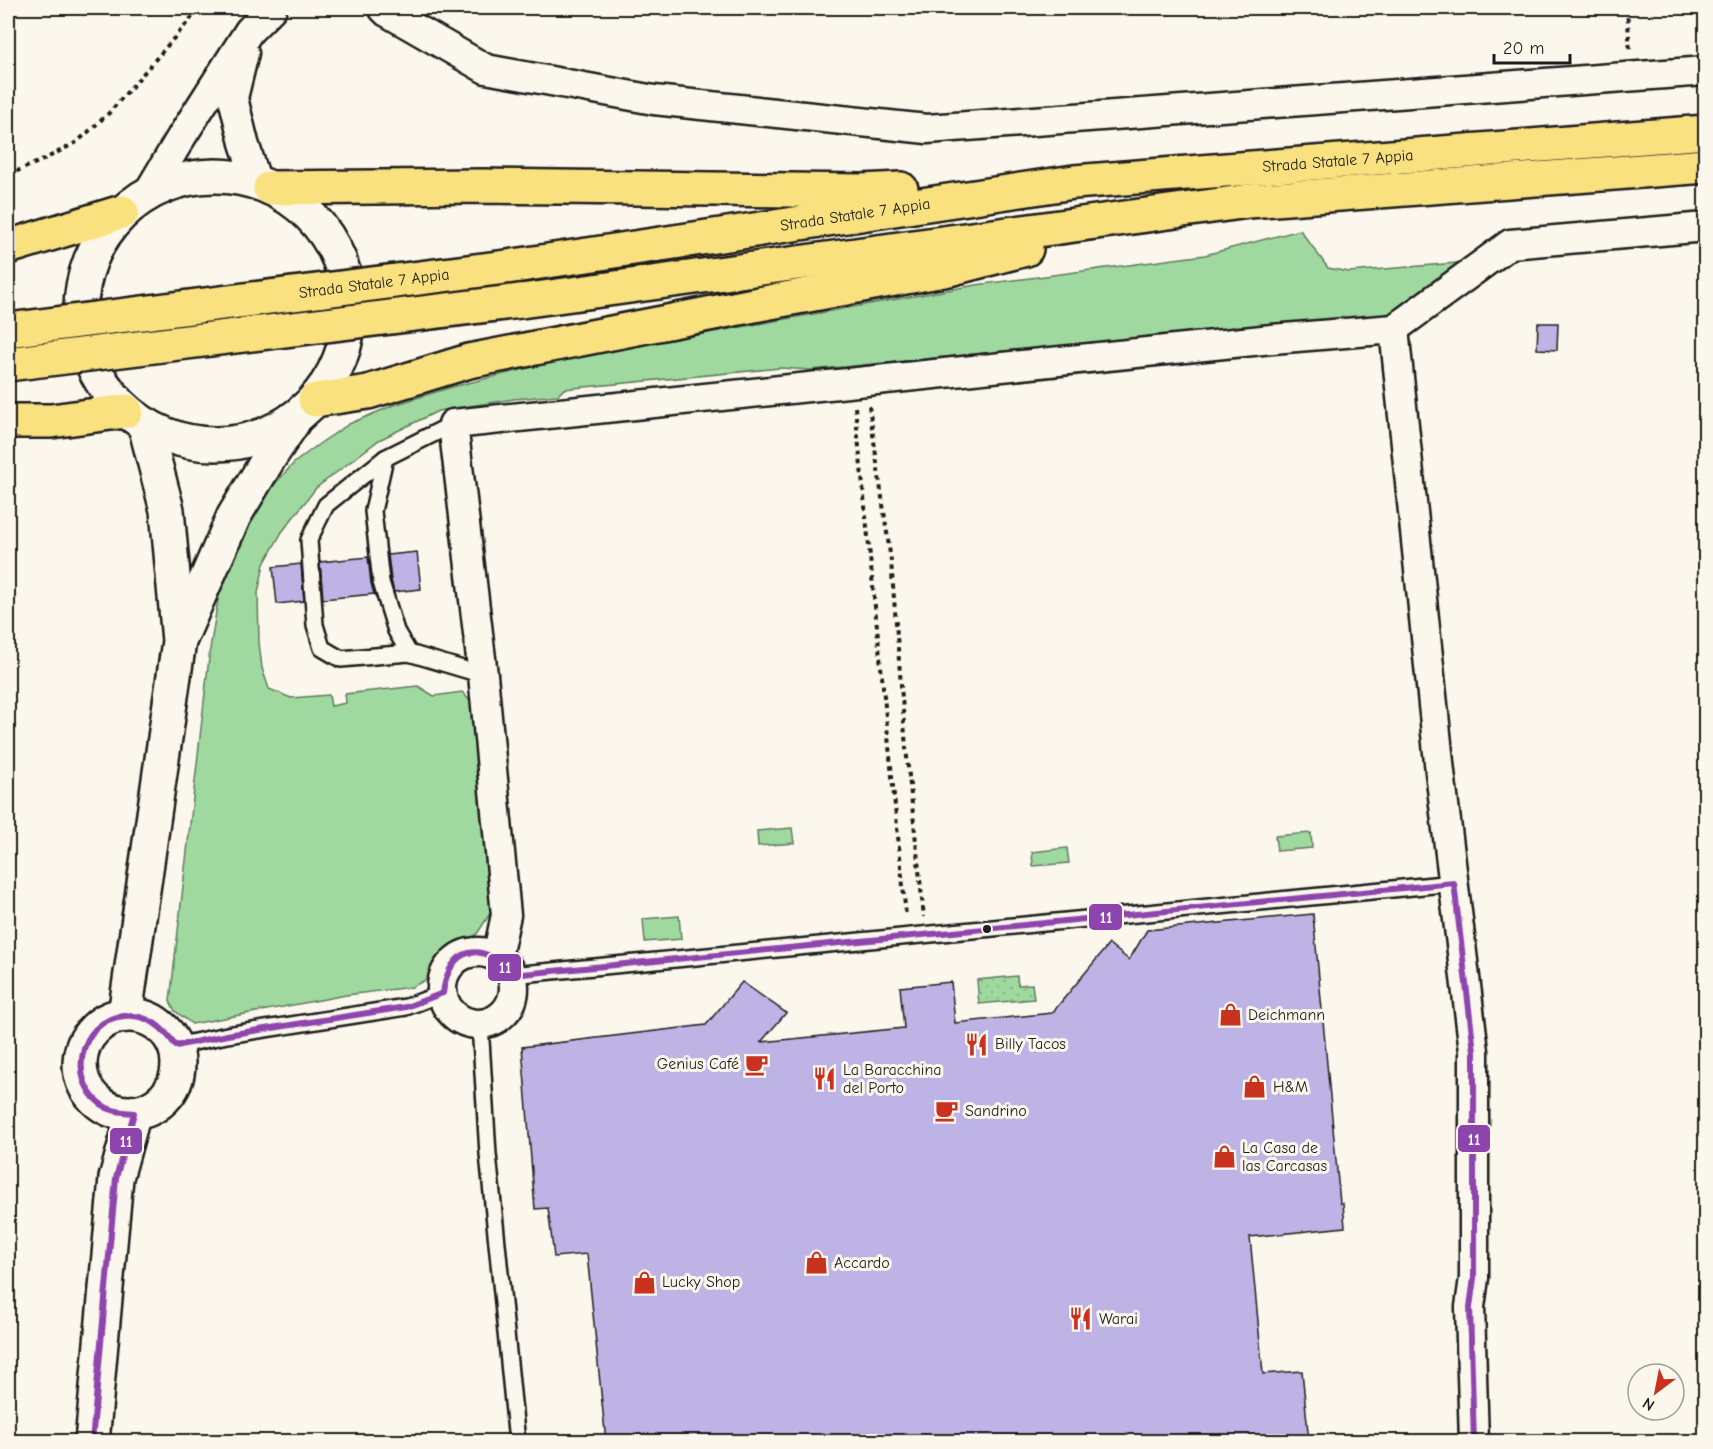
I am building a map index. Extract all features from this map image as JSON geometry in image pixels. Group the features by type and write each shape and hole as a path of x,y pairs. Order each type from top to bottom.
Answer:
{"highway":[{"name":"Strada Statale 7 Appia","path":"8,330 514,266 1074,182 1706,132"},
{"name":"Strada Statale 7 Appia","path":"8,364 521,301 1250,201 1706,165"},
{"path":"264,185 862,191 1074,182"},
{"path":"8,247 122,212"},
{"path":"306,409 469,362 949,269 1166,213"},
{"path":"8,421 136,418"}],"street":[{"path":"148,193 182,135 249,31 272,8"},
{"path":"381,9 486,69 654,100 927,129 1706,71"},
{"path":"249,31 233,98 244,143 264,185"},
{"path":"179,641 234,516 269,458 306,409 338,365 348,325 346,283 332,244 305,212 264,185 220,176 183,179 148,193 122,212 95,248 81,290 82,335 98,376 136,418 182,441 222,444 261,436 306,409"},
{"path":"505,966 487,953 475,952 454,961 443,981 443,993 452,1012 470,1022 480,1024 491,1022 501,1016 508,1007 513,997 514,986 505,966 506,915 483,675 453,424 1272,339 1394,329 1510,244 1706,227"},
{"path":"1394,329 1440,772 1474,1051 1474,1278 1470,1307 1474,1442"},
{"path":"125,1014 179,641 167,510 136,418"},
{"path":"125,1014 141,1016 156,1022 168,1033 176,1046 179,1061 177,1076 171,1090 162,1101 149,1109 134,1113 119,1112 104,1106 92,1096 84,1083 80,1068 81,1053 87,1039 97,1026 110,1018 125,1014"},
{"path":"92,1442 116,1178 134,1113"}],"lane":[{"path":"453,424 385,458 327,505 309,540 315,625 322,648 341,659 409,653 483,675"},
{"path":"385,458 373,511 381,582 396,631 409,653"},
{"path":"505,966 908,936 1454,883"},
{"path":"176,1046 227,1035 406,1006 443,993"},
{"path":"480,1024 488,1154 518,1442"}],"path":[{"path":"8,175 77,142 108,113 200,8"},
{"path":"1627,8 1632,76"},
{"path":"859,382 891,561 906,748 926,934"},
{"path":"859,382 908,936"}],"green space":[{"path":"1300,230 1328,268 1349,272 1457,263 1401,313 811,370 780,368 564,389 558,395 514,399 438,411 379,440 316,488 282,532 264,564 258,593 262,668 269,689 291,698 329,695 331,706 346,703 345,694 418,686 434,696 462,692 471,702 491,912 477,934 457,950 431,977 412,987 346,995 192,1024 175,1011 170,1001 210,649 221,582 244,529 272,487 294,463 319,444 349,424 394,405 452,387 574,357 976,285 1205,255"},
{"path":"792,828 794,843 758,846 757,831"},
{"path":"1311,833 1312,848 1277,851 1275,836"},
{"path":"1067,848 1069,863 1033,866 1032,852"},
{"path":"679,916 681,939 645,942 643,919"},
{"path":"1017,976 1018,985 1032,984 1034,999 979,1004 977,980"}],"building":[{"path":"1538,323 1558,323 1557,350 1537,349"},
{"path":"417,552 421,589 394,592 388,555"},
{"path":"368,557 374,594 323,599 320,562"},
{"path":"301,564 304,601 277,604 273,567"},
{"path":"1313,914 1340,1203 1343,1203 1345,1227 1250,1237 1263,1374 1302,1371 1309,1442 606,1442 587,1254 554,1257 548,1208 535,1209 522,1047 706,1025 742,982 786,1013 761,1042 904,1028 900,987 951,982 955,1023 1052,1013 1109,944 1129,960 1147,930"}],"transit line":[{"name":"11","path":"92,1442 116,1178 134,1113 107,1108 94,1098 86,1085 82,1070 82,1055 87,1041 96,1029 108,1020 124,1016 148,1020 166,1033 176,1046 227,1035 406,1007 443,993 446,977 452,965 460,957 469,953 479,952 490,956 512,975 1454,883 1474,1051 1474,1278 1470,1307 1474,1442"}],"place":[{"name":"Deichmann","path":"1230,1015"},
{"name":"Billy Tacos","path":"977,1044"},
{"name":"Genius Café","path":"757,1064"},
{"name":"La Baracchina del Porto","path":"825,1079"},
{"name":"H&M","path":"1255,1087"},
{"name":"Sandrino","path":"947,1111"},
{"name":"La Casa de las Carcasas","path":"1224,1157"},
{"name":"Accardo","path":"816,1263"},
{"name":"Lucky Shop","path":"644,1282"},
{"name":"Warai","path":"1081,1319"}]}
